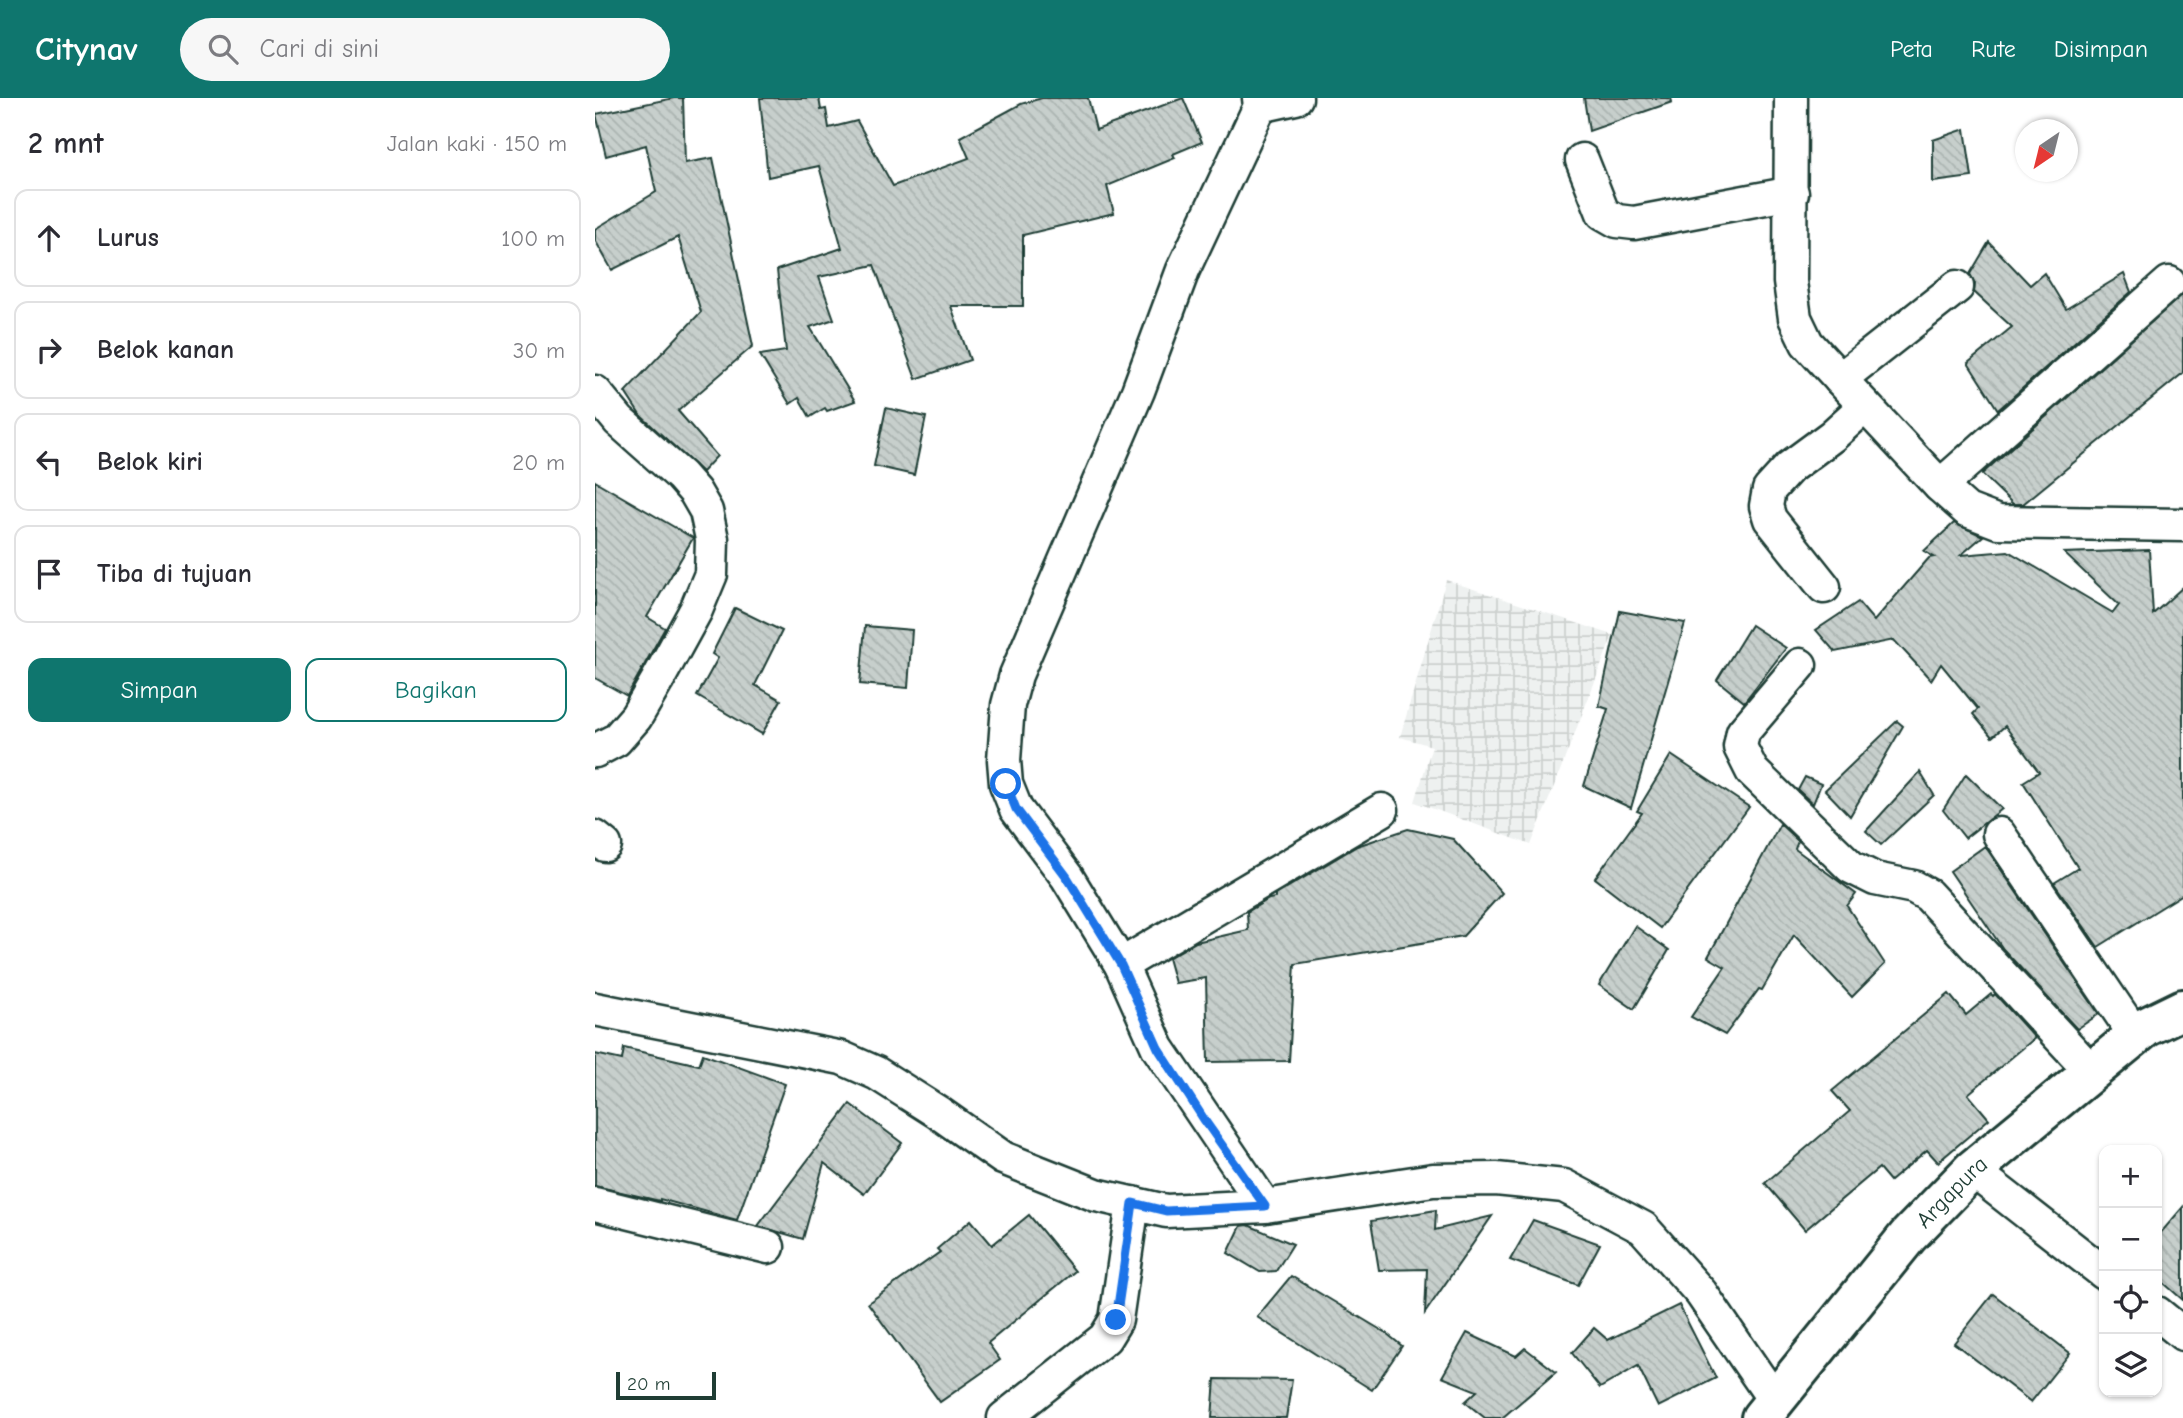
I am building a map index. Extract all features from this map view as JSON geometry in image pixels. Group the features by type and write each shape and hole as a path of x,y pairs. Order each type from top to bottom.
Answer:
{"highway":[{"name":"Argapura","path":"1768,1409 1908,1236 1972,1170 2146,1027 2183,1009"}],"street":[{"path":"1265,1206 1158,1048 1121,965 1067,877 1016,809 1006,784 1004,760 1008,705 1016,674 1138,391 1183,270 1259,102 1296,98"},
{"path":"1791,98 1790,282 1795,318 1807,343 1840,379 1940,486 1967,510 1999,522 2183,525"},
{"path":"1582,160 1603,213 1617,221 1635,223 1792,193"},
{"path":"1940,486 2169,283"},
{"path":"1840,379 1957,287"},
{"path":"595,392 619,421 681,476 695,492 706,511 712,539 711,574 696,610 664,669 636,717 615,740 595,751"},
{"path":"1824,587 1770,519 1766,506 1769,491 1790,467 1832,436 1865,406"},
{"path":"1800,664 1743,732 1739,747 1752,771 1851,867 1875,879 1914,887 1928,895 2091,1071"},
{"path":"1121,965 1383,810"},
{"path":"1999,834 2136,1035"},
{"path":"595,1009 842,1058 876,1073 1003,1158 1096,1195 1166,1211 1265,1206 1433,1180 1496,1179 1564,1186 1643,1228 1701,1293 1768,1409"},
{"path":"1972,1170 2101,1271"},
{"path":"1004,1418 1105,1338 1116,1320 1133,1203"},
{"path":"595,1204 768,1247"},
{"path":"2162,1317 2183,1334"}],"shaded area":[{"path":"1446,580 1613,635 1531,845 1415,802 1432,746 1400,737"}],"building":[{"path":"683,98 685,163 713,158 753,346 678,411 717,456 702,472 640,415 625,392 701,312 678,237 612,270 595,240 595,229 656,192 646,145 606,156 596,114"},
{"path":"760,98 819,98 821,110 826,109 829,128 857,121 893,186 969,158 960,137 1021,104 1042,98 1088,98 1096,130 1183,98 1202,142 1173,154 1175,158 1107,186 1114,213 1023,235 1023,306 951,306 970,360 916,379 874,265 819,277 834,319 810,327 855,401 827,411 825,408 810,417 799,398 790,404 760,355 786,351 777,270 842,248 819,166 768,177"},
{"path":"1584,98 1671,98 1672,102 1589,131"},
{"path":"1965,129 1972,177 1933,182 1933,140"},
{"path":"1989,242 2030,285 2044,273 2066,309 2124,274 2131,292 1998,410 1968,363 2012,327 1974,292 1975,284 1970,274"},
{"path":"2183,294 2183,373 2023,504 2013,504 1982,474"},
{"path":"886,408 926,417 914,475 874,466"},
{"path":"595,481 693,538 647,617 665,628 627,696 595,678"},
{"path":"1954,523 1983,536 1961,555 2008,551 2113,613 2119,605 2064,553 2149,550 2153,614 2183,587 2183,894 2098,947 2054,883 2078,868 2023,782 2039,772 2005,726 1992,737 1973,714 1978,709 1941,664 1931,680 1894,640 1835,652 1816,630 1858,602 1874,621 1929,558 1934,557 1924,551"},
{"path":"735,608 782,631 755,685 781,700 762,734 697,696 718,658 712,654"},
{"path":"1620,611 1685,623 1631,808 1584,786 1608,709 1599,706"},
{"path":"1751,625 1786,648 1744,702 1717,680"},
{"path":"865,626 912,630 908,688 860,684"},
{"path":"1897,721 1903,726 1850,816 1825,790"},
{"path":"1671,755 1749,807 1660,928 1595,878 1642,813 1637,811"},
{"path":"1920,772 1934,795 1881,845 1866,831"},
{"path":"1966,774 2002,809 1965,838 1943,810"},
{"path":"1805,777 1821,784 1813,804 1798,790"},
{"path":"1780,824 1798,841 1795,849 1856,894 1847,906 1885,964 1852,997 1794,935 1762,990 1759,989 1725,1035 1691,1017 1725,967 1708,957"},
{"path":"1408,829 1453,839 1502,893 1463,936 1295,964 1289,1061 1208,1062 1206,978 1175,983 1168,958 1196,942 1248,930 1247,912 1275,898 1275,895 1357,846"},
{"path":"1985,846 2099,1014 2077,1029 2003,949 1950,871"},
{"path":"1635,926 1669,950 1634,1009 1599,985"},
{"path":"1949,994 1966,1015 1991,994 1995,994 2035,1038 1968,1094 1989,1119 1938,1162 1927,1150 1890,1181 1879,1168 1805,1230 1765,1183 1850,1111 1832,1091"},
{"path":"624,1048 699,1065 703,1054 785,1084 737,1220 660,1199 595,1186 595,1054 622,1060"},
{"path":"850,1104 902,1143 864,1194 824,1163 803,1239 758,1226"},
{"path":"2183,1207 2183,1300 2162,1281 2162,1231"},
{"path":"1436,1210 1435,1230 1492,1216 1425,1313 1427,1269 1379,1270 1371,1221"},
{"path":"1029,1215 1075,1271 988,1343 1000,1360 940,1402 868,1303 940,1252 937,1249 971,1220 992,1245"},
{"path":"1533,1220 1600,1244 1578,1285 1510,1260"},
{"path":"1248,1225 1293,1244 1276,1271 1260,1272 1228,1253 1241,1226"},
{"path":"1291,1276 1386,1333 1402,1346 1372,1390 1257,1317"},
{"path":"1993,1294 2070,1353 2031,1402 1954,1343"},
{"path":"1679,1305 1716,1378 1658,1407 1638,1366 1600,1388 1572,1353 1594,1328 1608,1340"},
{"path":"1467,1333 1516,1356 1525,1348 1556,1372 1502,1418 1485,1418 1465,1402 1477,1391 1442,1377"},
{"path":"1215,1379 1292,1380 1286,1418 1212,1418"}],"route":[{"path":"1006,784 1016,809 1067,877 1121,965 1158,1048 1265,1206 1166,1211 1133,1203 1116,1320"}]}
